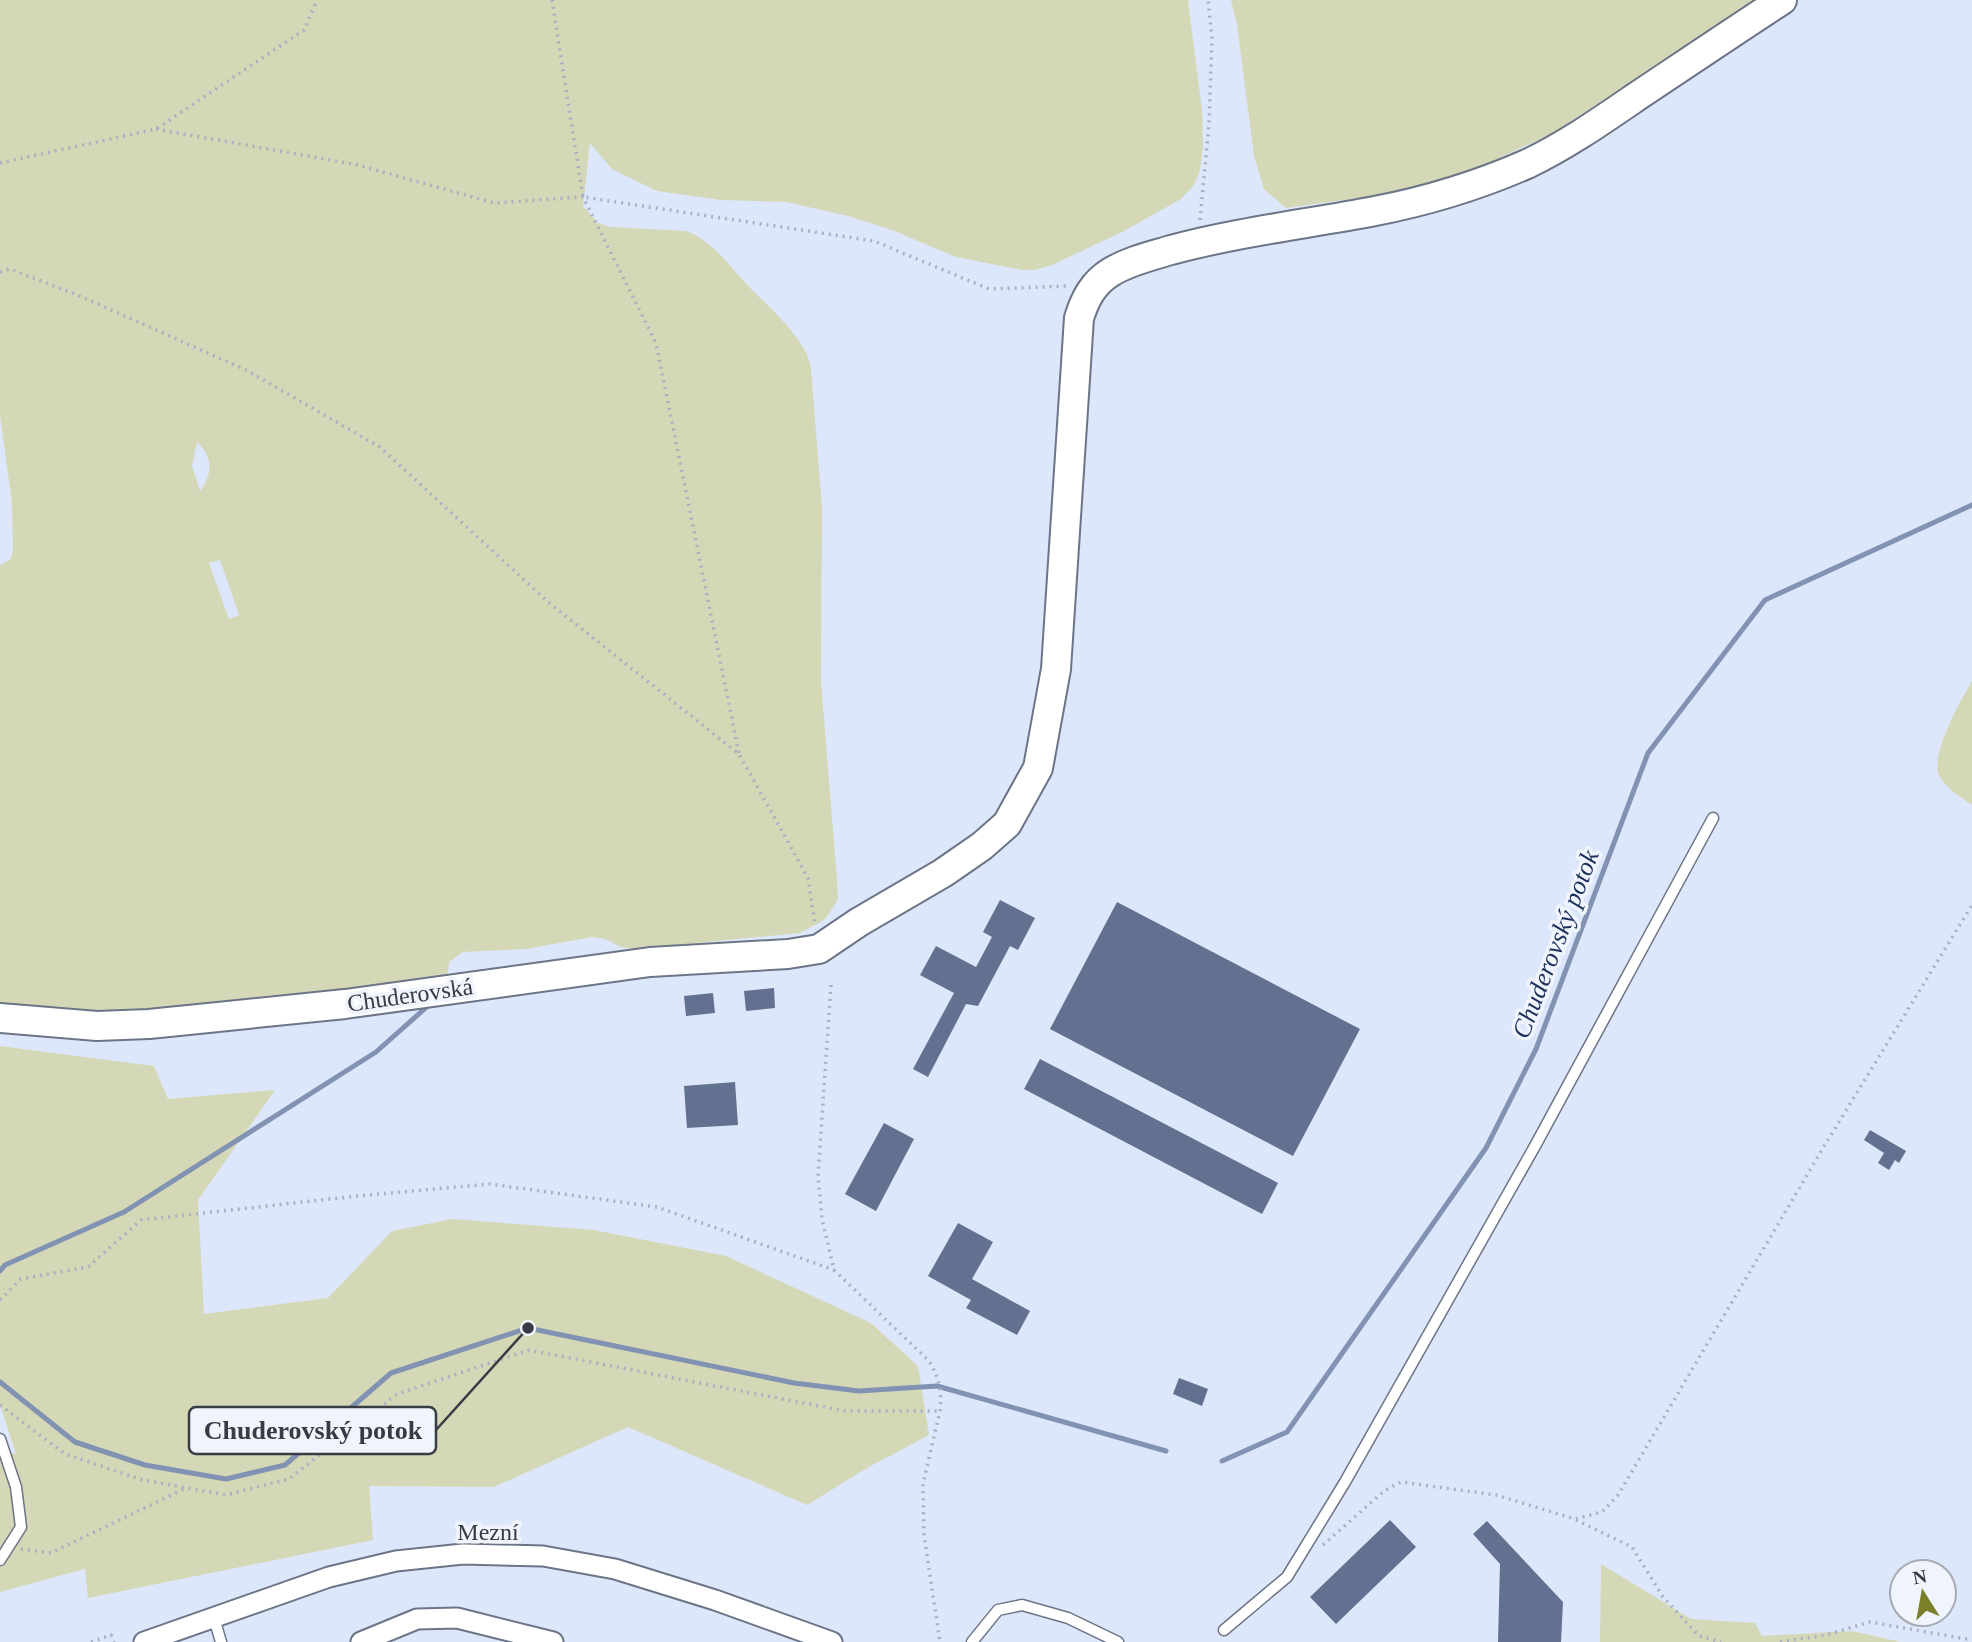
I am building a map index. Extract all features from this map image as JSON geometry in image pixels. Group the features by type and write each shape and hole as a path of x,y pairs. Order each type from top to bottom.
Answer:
{"street":[{"path":"818,948 943,873 982,846 1007,824 1038,768 1056,669 1079,318 1085,299 1096,285 1111,272 1131,262 1198,243 1378,210 1485,180 1529,163 1588,129 1782,0"},
{"name":"Chuderovská","path":"0,1018 97,1026 149,1024 345,1003 650,962 788,954 818,948"},
{"name":"Mezní","path":"144,1642 329,1577 396,1561 463,1554 543,1556 615,1569 715,1600 820,1640"},
{"path":"361,1642 417,1619 457,1618 503,1637 553,1642"}],"lane":[{"path":"1224,1630 1287,1577 1345,1482 1535,1146 1713,818"},
{"path":"0,1439 16,1487 21,1527 0,1560"},
{"path":"972,1642 998,1610 1022,1605 1068,1618 1118,1642"},
{"path":"214,1618 221,1642"}],"path":[{"path":"0,163 156,129 304,30 317,0"},
{"path":"552,0 583,197 656,343 739,754 808,878 818,948"},
{"path":"1198,243 1209,124 1212,38 1208,0"},
{"path":"156,129 359,165 494,203 583,197 874,241 989,289 1096,285"},
{"path":"0,272 10,269 80,296 246,370 380,447 548,602 739,754"},
{"path":"1575,1519 1602,1512 1618,1495 1823,1148 1972,905"},
{"path":"831,985 818,1176 822,1219 834,1270"},
{"path":"0,1300 21,1279 88,1267 141,1220 490,1184 657,1207 834,1270 929,1361 938,1376 940,1411 923,1484 924,1535 940,1642"},
{"path":"0,1405 65,1454 143,1480 226,1496 289,1479 397,1394 529,1350 845,1411 940,1411"},
{"path":"1316,1551 1384,1491 1401,1482 1496,1495 1575,1519 1632,1547 1663,1597 1699,1636 1720,1642"},
{"path":"8,1548 51,1553 186,1488"},
{"path":"1780,1642 1826,1635 1870,1622 1972,1640"},
{"path":"91,1642 111,1635 114,1642"}],"green space":[{"path":"0,0 1188,0 1202,110 1203,145 1200,171 1193,186 1181,199 1122,232 1052,265 1035,270 1022,270 956,257 892,230 848,216 786,202 721,200 657,191 612,169 590,143 583,206 598,223 611,227 686,231 696,235 721,255 786,324 809,361 822,508 821,681 838,899 824,920 800,933 633,949 592,937 526,949 463,952 449,962 447,981 142,1020 0,1006 0,565 10,560 13,551 12,504 0,415","holes":["197,442 206,454 209,466 207,478 200,491 192,466","220,560 239,615 229,619 209,563"]},
{"path":"1231,0 1758,0 1551,134 1436,187 1286,208 1264,189 1254,156 1237,25"},
{"path":"1972,681 1972,805 1945,784 1937,766 1948,727"},
{"path":"0,1046 154,1066 168,1099 275,1090 198,1200 204,1314 328,1298 392,1231 452,1219 594,1230 726,1256 871,1323 918,1366 929,1435 867,1468 807,1505 628,1427 494,1487 369,1486 373,1540 88,1598 85,1569 0,1592 0,1451 16,1454 0,1405"},
{"path":"1601,1564 1691,1619 1755,1623 1762,1636 1852,1631 1901,1642 1600,1642"}],"building":[{"path":"1000,900 1035,918 1018,950 1010,946 978,1006 966,1004 928,1077 913,1069 954,993 920,975 936,946 976,967 992,937 983,932"},
{"path":"1117,902 1360,1029 1293,1156 1050,1029"},
{"path":"774,988 775,1008 746,1011 744,991"},
{"path":"713,993 715,1013 686,1016 684,996"},
{"path":"1040,1059 1278,1183 1262,1214 1024,1089"},
{"path":"735,1082 738,1125 687,1128 684,1086"},
{"path":"884,1123 914,1139 876,1211 845,1194"},
{"path":"1870,1130 1906,1151 1899,1163 1895,1160 1889,1170 1878,1163 1884,1153 1864,1140"},
{"path":"958,1223 993,1242 972,1279 1030,1311 1017,1335 966,1308 971,1300 928,1276"},
{"path":"1179,1378 1208,1389 1202,1406 1173,1394"},
{"path":"1390,1520 1416,1547 1336,1624 1310,1597"},
{"path":"1487,1521 1563,1602 1561,1642 1498,1642 1500,1564 1473,1534"}],"waterway":[{"name":"Chuderovský potok","path":"1222,1461 1287,1432 1486,1148 1536,1049 1648,753 1765,600 1972,505"},
{"path":"0,1271 5,1265 124,1212 376,1052 430,1004"},
{"name":"Chuderovský potok","path":"0,1382 75,1442 145,1465 226,1479 285,1465 391,1373 528,1328 794,1383 859,1391 937,1386 1166,1451"}],"place":[{"name":"Chuderovský potok","path":"528,1328"}]}
